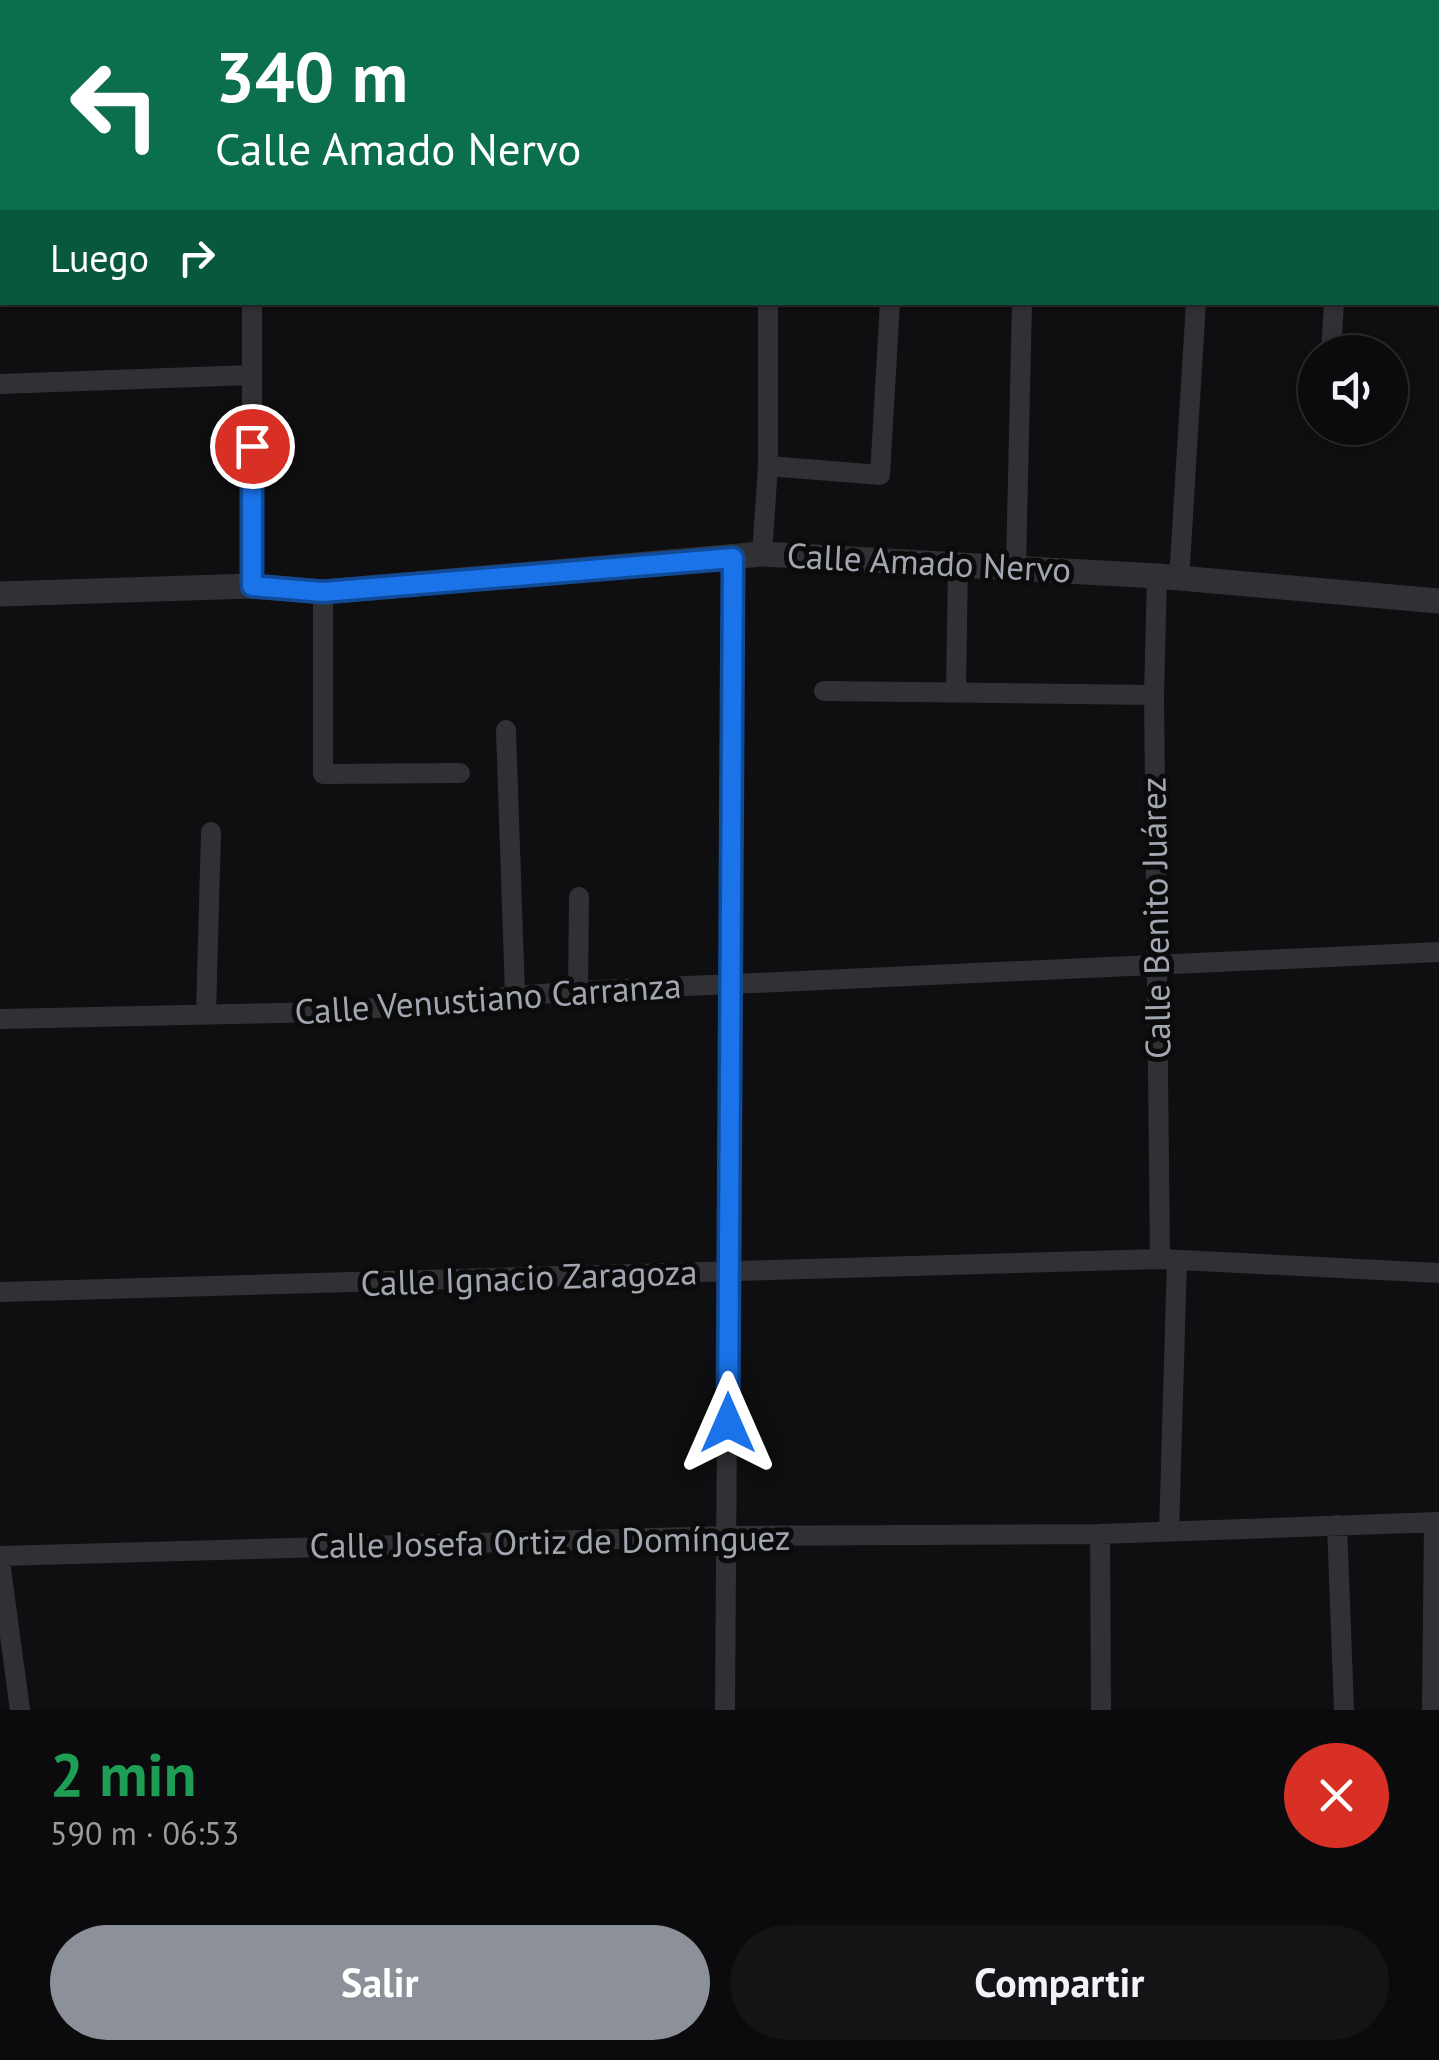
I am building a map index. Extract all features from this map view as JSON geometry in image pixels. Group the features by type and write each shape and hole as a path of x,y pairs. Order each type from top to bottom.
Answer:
{"street":[{"path":"252,305 252,586"},
{"path":"762,554 768,466 768,305"},
{"path":"768,466 880,475 890,305"},
{"path":"1016,566 1022,305"},
{"name":"Calle Benito Juárez","path":"1169,1532 1169,1260 1156,967 1154,695 1196,305"},
{"path":"1332,335 1334,305"},
{"path":"0,384 252,375"},
{"name":"Calle Amado Nervo","path":"0,594 252,586 323,592 762,554 1016,566 1439,600"},
{"path":"726,1710 733,558"},
{"path":"956,691 958,564"},
{"path":"323,592 323,774 460,773"},
{"path":"824,691 1154,695"},
{"path":"506,730 515,995"},
{"path":"206,1013 211,832"},
{"path":"578,991 579,897"},
{"name":"Calle Venustiano Carranza","path":"0,1019 330,1012 578,991 1439,952"},
{"name":"Calle Ignacio Zaragoza","path":"0,1292 1169,1260 1439,1273"},
{"path":"1432,1710 1436,1522"},
{"name":"Calle Josefa Ortiz de Domínguez","path":"0,1559 727,1536 1100,1534 1436,1522"},
{"path":"1337,1526 1344,1710"},
{"path":"1100,1534 1101,1710"},
{"path":"0,1559 20,1710"}],"route":[{"path":"252,446 252,586 323,592 733,558 728,1423"}]}
